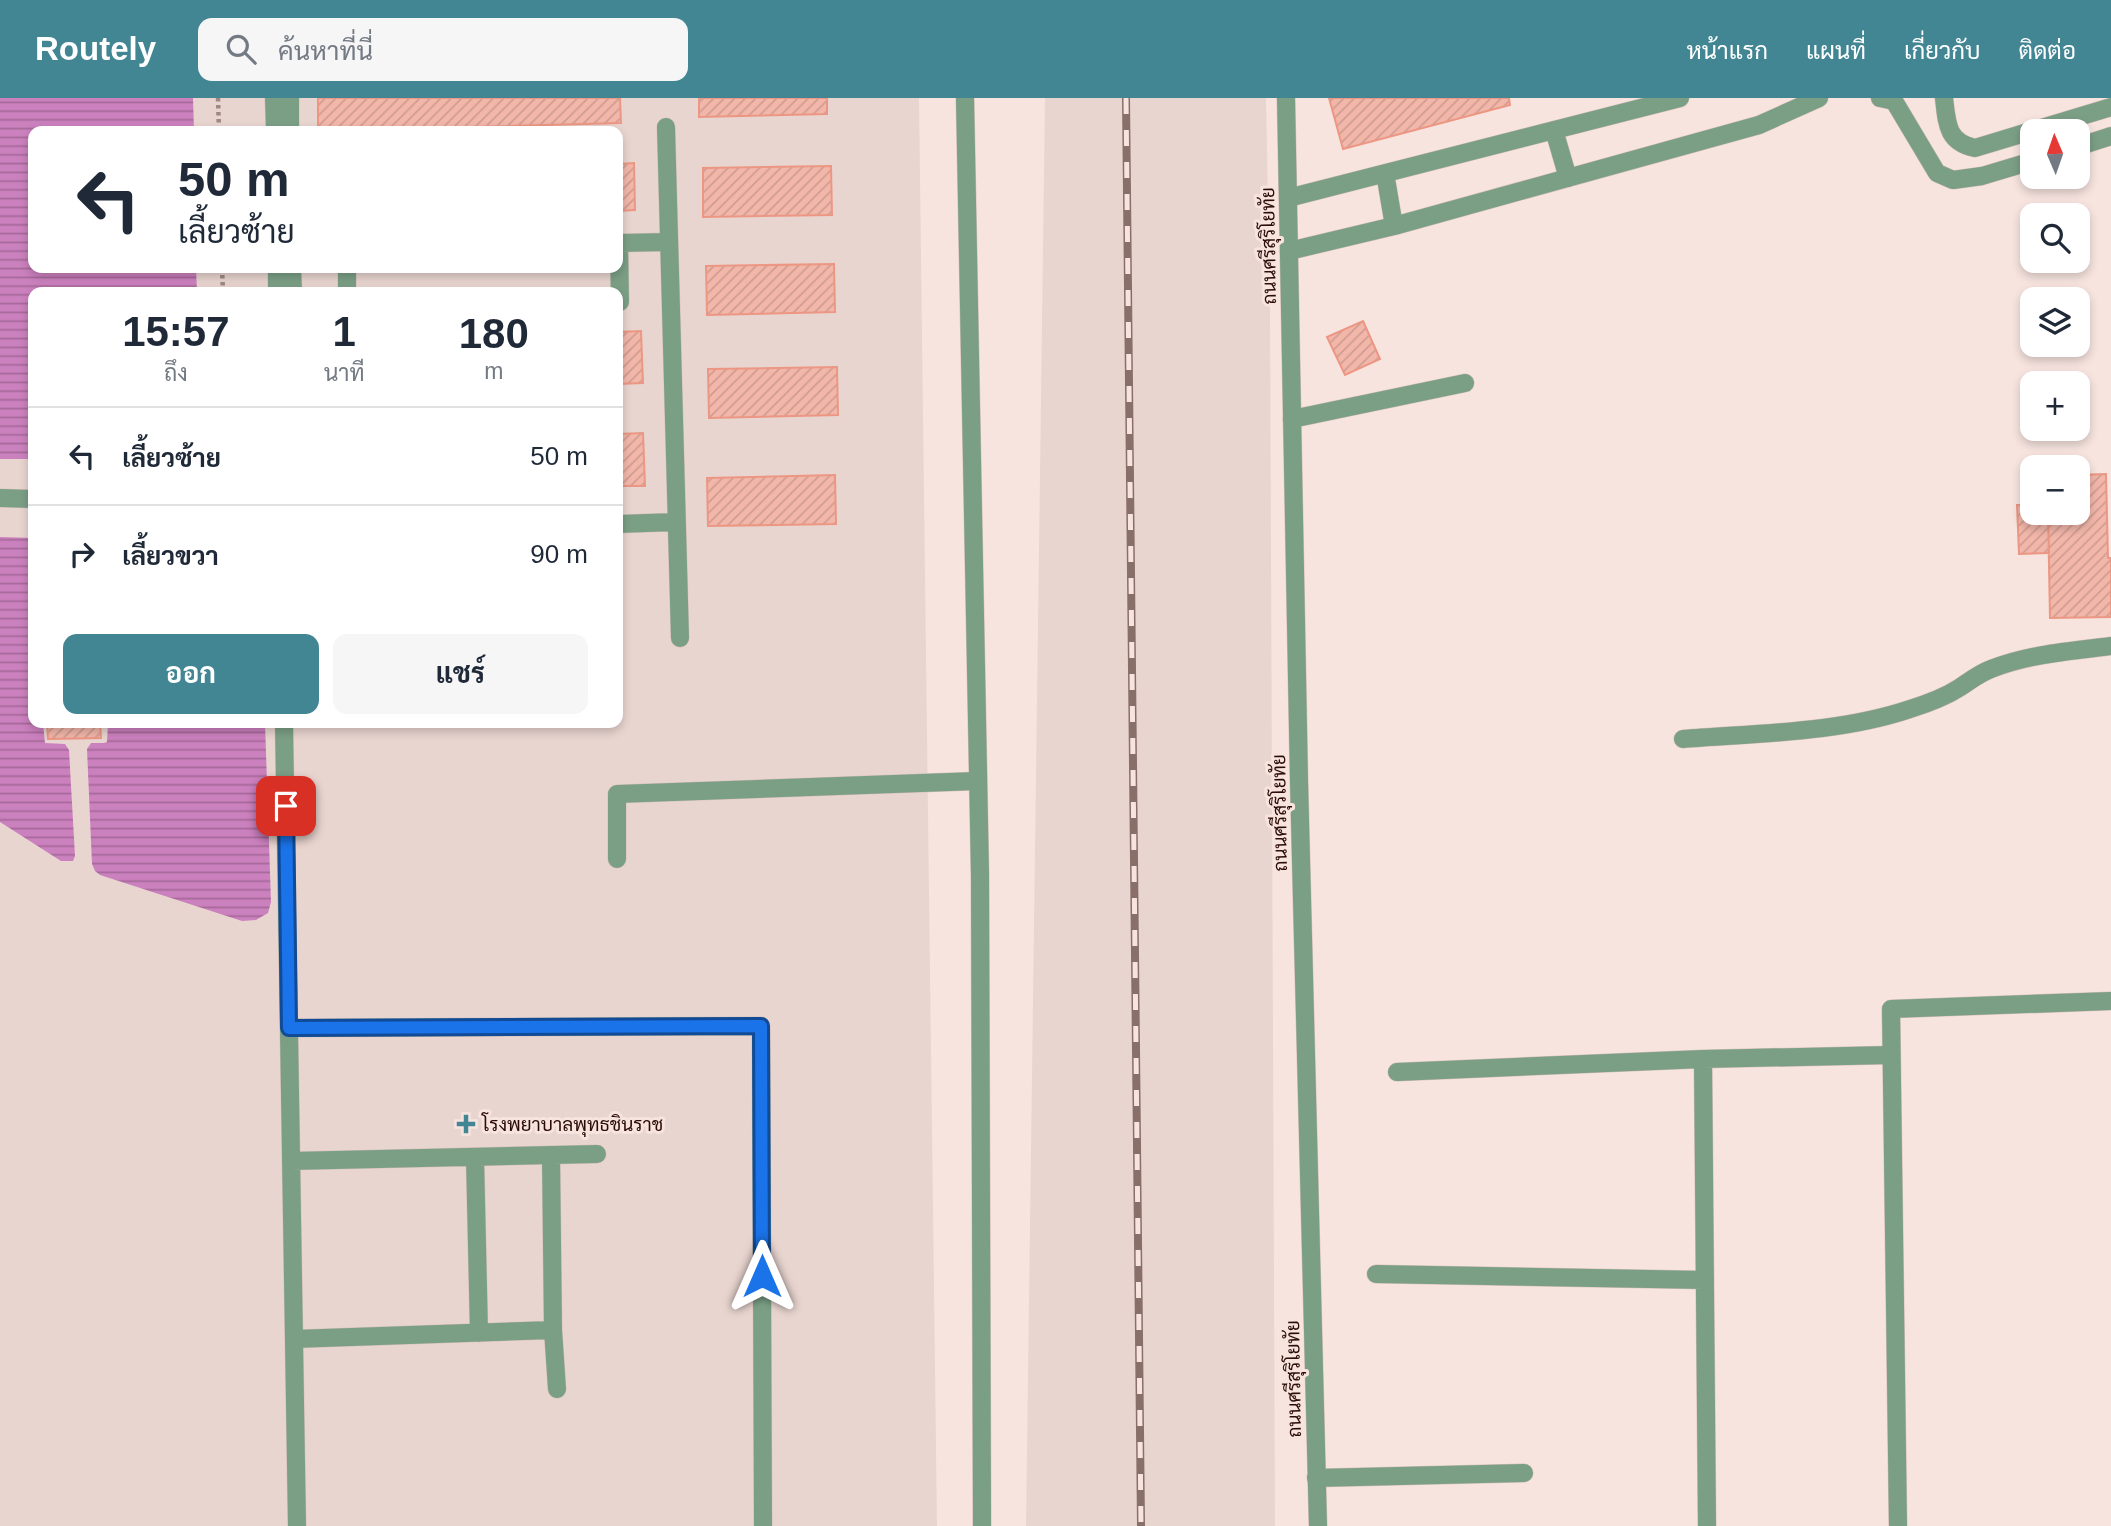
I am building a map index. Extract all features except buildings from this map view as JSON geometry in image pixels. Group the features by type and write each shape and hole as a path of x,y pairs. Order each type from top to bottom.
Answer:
{"street":[{"path":"274,98 275,126"},
{"path":"290,98 290,126"},
{"path":"965,98 980,903 982,1526"},
{"name":"ถนนศรีสุริโยทัย","path":"1286,98 1299,781 1318,1526"},
{"path":"1288,198 1680,98"},
{"path":"1289,251 1394,226 1759,125 1819,98"},
{"path":"1880,98 1894,101 1937,173 1953,180 1982,176 2020,165"},
{"path":"1944,98 1951,134 1960,145 1975,148 2111,107"},
{"path":"666,127 680,638"},
{"path":"1554,130 1568,178"},
{"path":"2090,143 2111,136"},
{"path":"1385,173 1394,226"},
{"path":"623,243 668,242"},
{"path":"1292,419 1465,383"},
{"path":"0,498 28,499"},
{"path":"623,524 676,523"},
{"path":"1683,739 1842,725 1878,718 1911,709 1958,688 1973,677 2016,661 2053,653 2111,646"},
{"path":"284,728 297,1526"},
{"path":"617,859 617,794 978,782"},
{"path":"1898,1526 1891,1009 2111,1001"},
{"path":"289,1028 761,1026 763,1526"},
{"path":"1397,1072 1703,1059 1891,1055"},
{"path":"1703,1059 1707,1526"},
{"path":"291,1161 597,1154"},
{"path":"551,1155 553,1330 557,1390"},
{"path":"475,1157 479,1333"},
{"path":"1376,1274 1705,1280"},
{"path":"294,1339 553,1330"},
{"path":"1316,1478 1524,1473"}],"path":[{"path":"218,98 219,126"}],"shaded area":[{"name":"โรงพยาบาลพุทธชินราช","path":"0,98 919,98 937,1526 0,1526"},
{"path":"0,98 193,98 194,126 28,126 28,273 196,273 197,287 28,287 28,459 0,459"},
{"path":"1045,98 1266,98 1270,305 1275,1526 1026,1526"},
{"path":"0,537 28,538 28,728 44,728 45,743 65,744 69,750 75,856 73,861 61,861 0,822"},
{"path":"108,728 265,728 271,902 268,913 256,920 242,921 100,875 95,871 92,864 87,749 91,743 107,742"}],"railway":[{"path":"1126,98 1141,1526"}],"place":[{"name":"โรงพยาบาลพุทธชินราช","path":"466,1124"}],"route":[{"path":"286,806 289,1028 761,1026 762,1276"}]}
